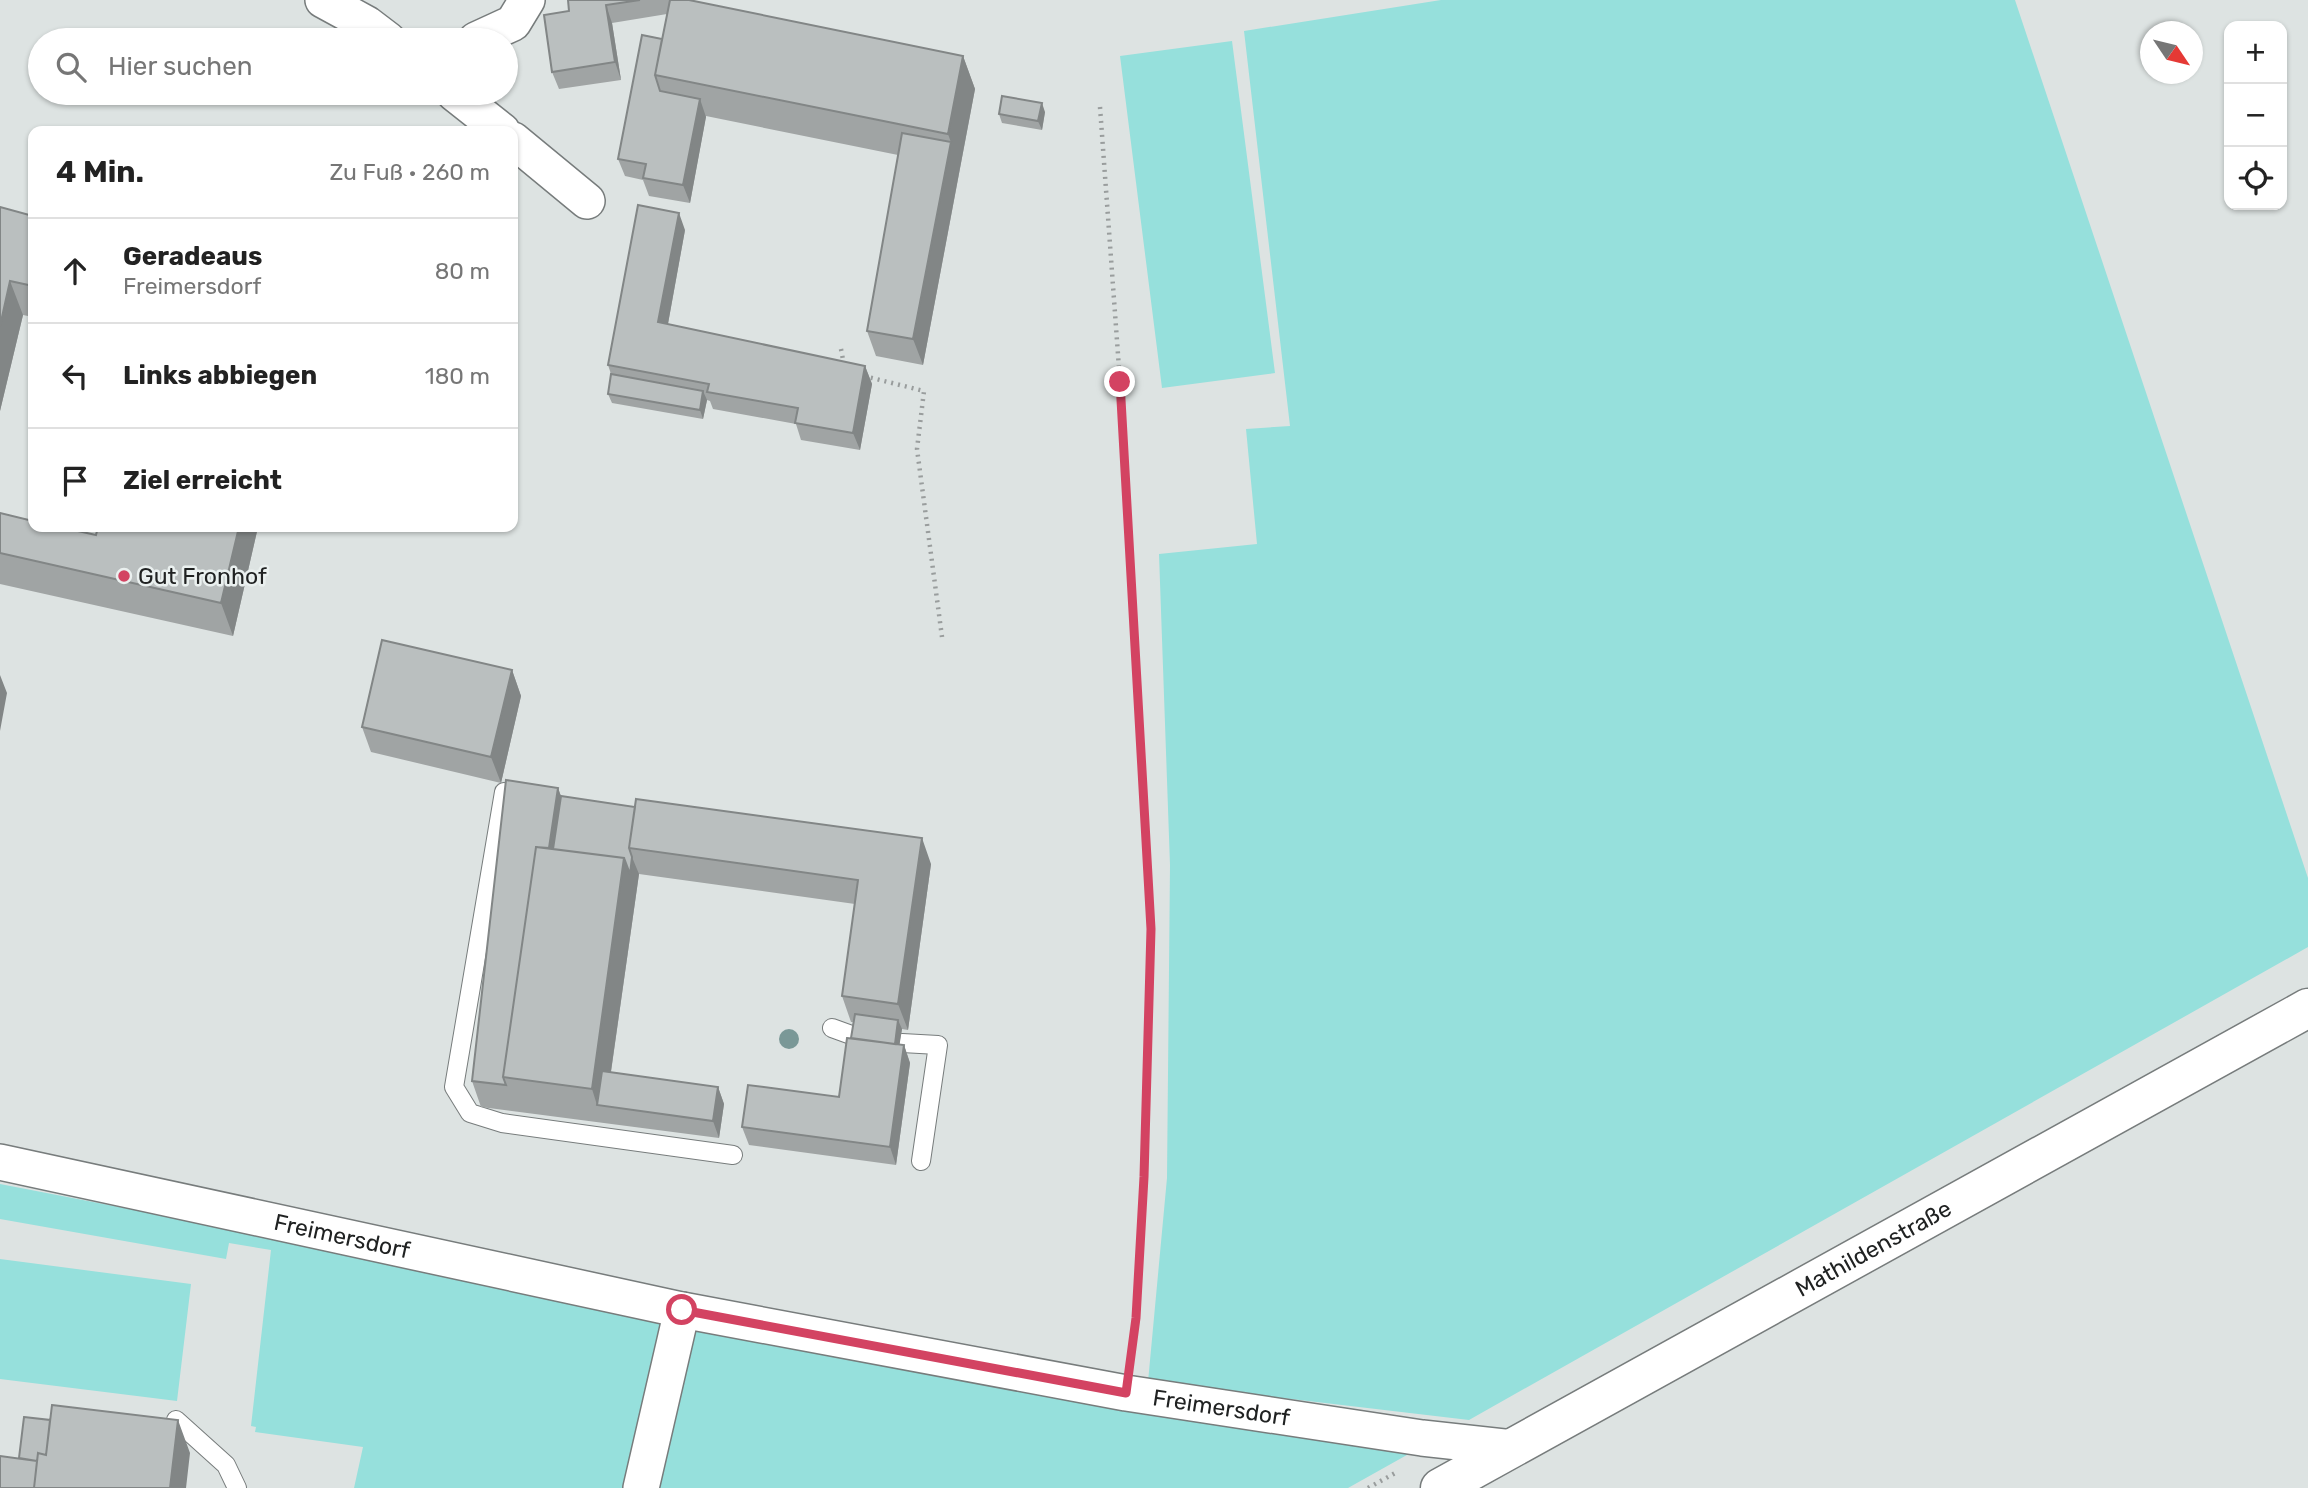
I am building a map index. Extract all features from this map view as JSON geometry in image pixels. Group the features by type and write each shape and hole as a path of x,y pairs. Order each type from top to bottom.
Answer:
{"street":[{"path":"323,0 372,28"},
{"path":"502,28 513,23 527,0"},
{"path":"469,105 496,126"},
{"path":"518,144 587,201"},
{"name":"Mathildenstraße","path":"1440,1488 2308,1008"},
{"name":"Freimersdorf","path":"0,1162 682,1310 1126,1393 1422,1438 1513,1448"},
{"path":"641,1488 682,1310"}],"lane":[{"path":"504,792 454,1087 470,1113 502,1123 733,1155"},
{"path":"832,1028 854,1036"},
{"path":"902,1043 938,1045 921,1161"},
{"path":"176,1420 226,1465 237,1488"}],"path":[{"path":"1100,107 1121,396 1151,929 1144,1177 1136,1318 1126,1393"},
{"path":"841,349 845,372"},
{"path":"858,375 924,391 916,449 942,637"}],"shaded area":[{"path":"1441,0 2015,0 2308,878 2308,947 1469,1420 1148,1382 1167,1178 1170,865 1159,554 1257,544 1246,429 1290,426 1244,31"},
{"path":"1232,41 1275,373 1162,388 1120,56"},
{"path":"0,1184 548,1290 662,1321 623,1488 354,1488 363,1447 255,1432 256,1427 251,1426 271,1250 229,1243 226,1259 0,1219"},
{"path":"0,1259 191,1284 177,1401 0,1379"},
{"path":"694,1329 1414,1451 1348,1488 655,1488"}],"building":[{"path":"568,0 640,0 606,5 615,62 552,72 544,15 569,11"},
{"path":"670,0 689,0 963,56 948,134 655,75"},
{"path":"642,35 662,39 655,75 660,91 700,99 683,185 643,178 646,164 618,159"},
{"path":"1002,96 1042,103 1038,121 999,114"},
{"path":"902,133 951,142 913,339 867,331"},
{"path":"638,205 679,213 658,322 865,366 853,433 795,423 798,408 707,392 709,384 608,365"},
{"path":"0,207 28,215 28,285 10,281 0,326"},
{"path":"611,374 703,391 700,410 608,394"},
{"path":"0,513 28,520 28,532 82,532 96,535 97,532 238,532 221,603 0,553"},
{"path":"382,640 512,670 491,757 362,727"},
{"path":"506,780 558,788 549,848 536,847 503,1077 506,1085 472,1081"},
{"path":"561,796 635,807 629,848 632,857 630,874 624,858 553,849"},
{"path":"636,799 922,838 898,1004 842,996 858,880 629,848"},
{"path":"536,847 624,858 592,1089 503,1077"},
{"path":"855,1014 898,1020 895,1044 851,1038"},
{"path":"847,1038 904,1045 890,1147 742,1127 748,1085 839,1097"},
{"path":"602,1071 718,1087 713,1121 597,1105"},
{"path":"52,1405 178,1420 170,1488 34,1488 38,1453 46,1455"},
{"path":"24,1417 50,1420 46,1455 38,1453 37,1461 19,1458"},
{"path":"0,1456 37,1461 34,1488 0,1488"}],"place":[{"name":"Gut Fronhof","path":"124,576"}],"route":[{"path":"682,1310 1126,1393 1136,1318 1144,1177 1151,929 1120,382"}]}
